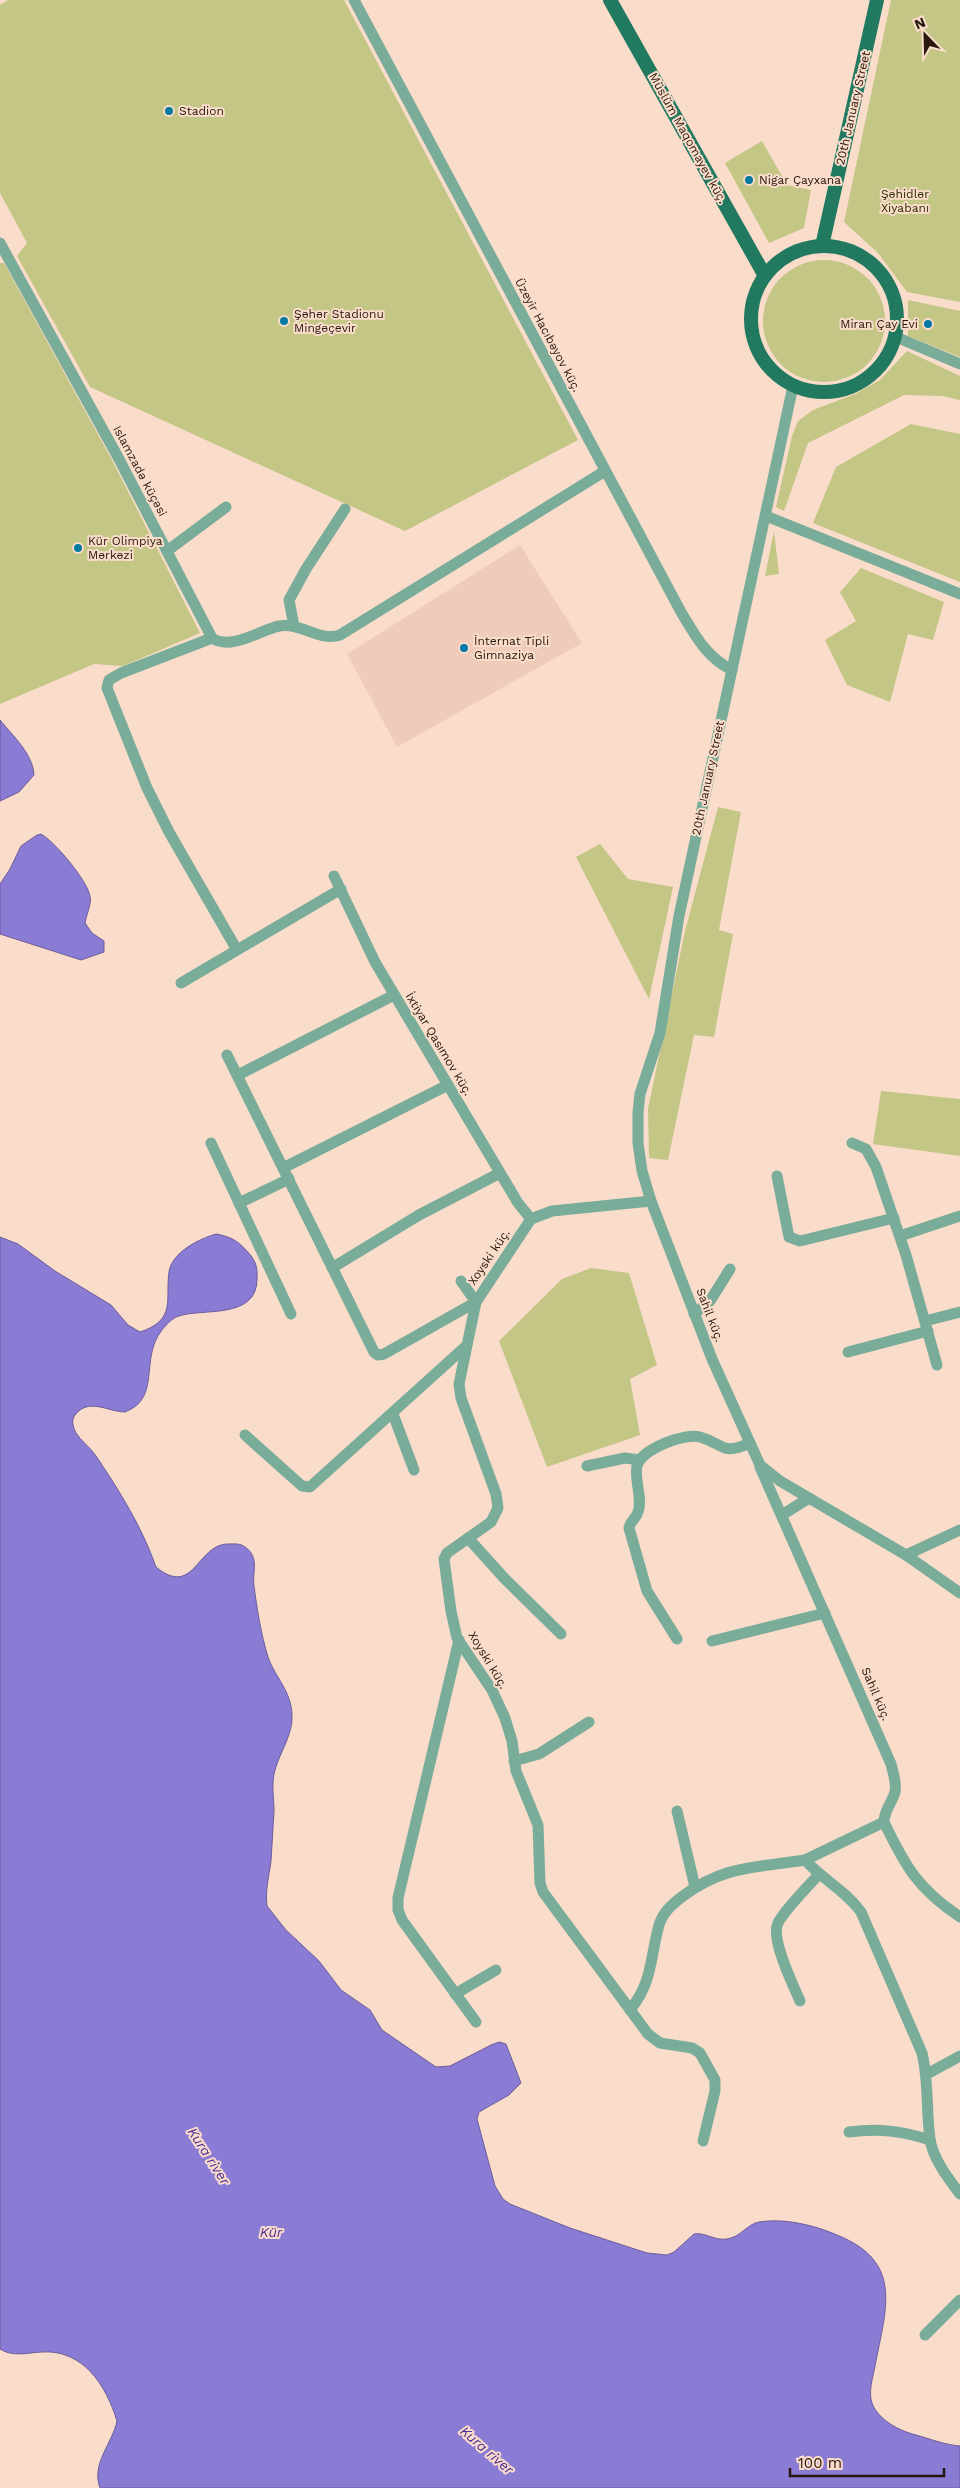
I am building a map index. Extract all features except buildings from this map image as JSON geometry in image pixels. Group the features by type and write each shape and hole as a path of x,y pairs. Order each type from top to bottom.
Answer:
{"main road":[{"name":"Müslüm Maqomayev küç.","path":"610,0 765,276"},
{"name":"20th January Street","path":"822,246 877,0"},
{"path":"822,246 835,246 858,254 878,268 892,289 898,312 896,337 886,359 874,374 849,389 821,393 793,386 780,379 765,363 754,344 751,330 752,302 765,276 779,262 796,251 822,246"}],"street":[{"path":"356,3 368,0"},
{"name":"Üzeyir Hacıbəyov küç.","path":"356,3 604,471 700,644 715,661 732,670"},
{"name":"Islamzadə küçəsi","path":"0,243 212,638"},
{"path":"896,337 960,364"},
{"name":"20th January Street","path":"642,1171 638,1143 640,1094 660,1033 679,916 793,386"},
{"path":"237,950 164,823 147,788 107,688 109,680 121,673 212,638 218,642 228,642 279,626 294,626 328,638 340,635 604,471"},
{"path":"166,551 226,508"},
{"path":"294,626 289,600 306,569 345,510"},
{"path":"766,516 960,594"},
{"name":"İxtiyar Qasımov küç.","path":"334,876 366,944 394,995 500,1173 531,1219"},
{"path":"181,983 341,889"},
{"path":"238,1076 394,995"},
{"path":"227,1055 374,1352 378,1355 404,1343 476,1302 461,1281"},
{"path":"238,1203 286,1174 448,1085"},
{"path":"211,1143 290,1314"},
{"path":"852,1143 866,1149 870,1154 900,1236 937,1365"},
{"name":"Sahil küç.","path":"642,1171 651,1201 694,1314 891,1764 895,1779 895,1791 884,1815 884,1822"},
{"path":"332,1268 419,1214 500,1173"},
{"path":"777,1176 789,1238 793,1240 800,1241 894,1218"},
{"path":"531,1219 552,1211 651,1201"},
{"path":"900,1236 960,1216"},
{"name":"Xoyski küç.","path":"531,1219 476,1302 465,1347 459,1384 461,1398 496,1494 498,1508 492,1522 447,1553 444,1559 451,1611 459,1640 492,1690 505,1718 512,1741 519,1780 538,1825 540,1883 543,1892 648,2034 660,2043 692,2048 700,2053 715,2080 715,2091 703,2141"},
{"path":"694,1314 710,1301 730,1270"},
{"path":"848,1352 926,1326 960,1312"},
{"path":"245,1435 302,1486 310,1487 465,1347"},
{"path":"393,1414 414,1470"},
{"path":"677,1639 647,1591 629,1528 630,1522 638,1513 637,1467 640,1460 665,1444 679,1438 701,1438 727,1450 736,1450 750,1444"},
{"path":"587,1466 625,1458 640,1460"},
{"name":"Sahil küç.","path":"760,1465 780,1481 906,1555 960,1593"},
{"path":"782,1515 809,1498"},
{"path":"906,1555 960,1530"},
{"path":"468,1538 504,1579 561,1634"},
{"path":"712,1641 826,1613"},
{"path":"459,1640 398,1898 398,1910 402,1920 476,2022"},
{"path":"514,1760 539,1754 589,1722"},
{"path":"676,1811 695,1887"},
{"path":"630,2010 648,1982 658,1926 665,1912 695,1887 719,1874 743,1868 805,1860 884,1822 902,1860 916,1881 938,1902 960,1917"},
{"path":"805,1860 818,1875 854,1902 861,1912 922,2053 927,2074 930,2140 945,2174 960,2194"},
{"path":"800,2001 780,1951 776,1935 777,1924 818,1875"},
{"path":"455,1994 496,1970"},
{"path":"927,2074 960,2056"},
{"path":"849,2132 875,2128 906,2133 930,2140"},
{"path":"925,2335 960,2300"}],"shaded area":[{"name":"İnternat Tipli Gimnaziya","path":"520,545 582,643 397,747 347,654"}],"green space":[{"name":"Şəhər Stadionu Mingəçevir","path":"8,0 344,0 578,440 405,531 90,387 17,256 27,243 0,193 0,5"},
{"name":"Şəhidlər Xiyabanı","path":"891,0 960,0 960,302 907,292 878,253 844,222"},
{"path":"762,141 787,185 811,190 804,228 769,243 725,163"},
{"path":"824,260 836,261 847,265 858,270 867,278 875,287 880,298 884,309 884,333 880,344 875,355 867,364 858,372 847,377 836,381 824,382 812,381 801,377 790,372 781,364 773,355 768,344 764,333 763,321 764,309 768,298 773,287 781,278 790,270 801,265 812,261"},
{"name":"Kür Olimpiya Mərkəzi","path":"0,263 4,263 113,462 200,633 123,666 94,664 0,704"},
{"path":"908,300 960,311 960,357 908,336"},
{"path":"907,351 960,376 960,400 942,396 904,395 808,443 784,511 776,507 792,436 798,421 813,410 855,394 880,380"},
{"path":"911,424 960,434 960,582 813,523 836,467"},
{"path":"774,531 779,574 765,576"},
{"path":"861,568 944,602 933,640 908,634 890,702 847,685 825,640 856,621 840,592"},
{"path":"718,807 741,812 719,930 733,934 714,1037 694,1035 668,1160 649,1158 648,1109 685,931"},
{"path":"600,844 628,879 673,887 649,999 576,857"},
{"path":"881,1091 960,1099 960,1156 873,1144"},
{"path":"591,1268 629,1273 657,1365 630,1379 640,1435 547,1467 499,1341 562,1279"}],"water":[{"path":"0,720 26,753 33,767 34,775 19,792 0,801"},
{"path":"41,834 70,862 88,889 90,902 85,923 92,933 104,941 104,952 81,960 0,934 0,884 21,846"},
{"name":"Kür","path":"216,1234 228,1237 239,1243 253,1259 257,1274 255,1292 248,1301 238,1307 174,1318 162,1330 155,1341 147,1388 136,1406 125,1412 92,1406 86,1407 75,1415 73,1424 76,1433 96,1456 129,1509 156,1567 169,1575 179,1577 187,1574 208,1553 217,1547 227,1544 243,1546 252,1555 254,1560 254,1586 263,1639 271,1664 289,1699 292,1716 290,1730 274,1775 274,1811 267,1906 286,1930 319,1961 341,1990 370,2010 382,2030 436,2067 450,2066 499,2042 506,2044 521,2083 509,2095 479,2112 477,2119 495,2186 503,2199 510,2204 570,2228 647,2253 667,2255 674,2252 694,2234 702,2234 718,2239 732,2238 755,2223 769,2221 809,2225 837,2235 858,2246 873,2259 881,2273 885,2289 883,2325 872,2380 872,2403 884,2420 897,2428 938,2442 960,2446 960,2488 100,2488 98,2471 100,2462 117,2421 99,2383 81,2363 69,2356 41,2352 15,2354 0,2349 0,1237 18,1244 55,1271 111,1305 128,1325 140,1332 152,1327 164,1315 168,1300 169,1272 175,1258 187,1247"}],"place":[{"name":"Stadion","path":"169,111"},
{"name":"Nigar Çayxana","path":"749,180"},
{"name":"Şəhər Stadionu Mingəçevir","path":"284,321"},
{"name":"Miran Çay Evi","path":"928,324"},
{"name":"Kür Olimpiya Mərkəzi","path":"78,548"},
{"name":"İnternat Tipli Gimnaziya","path":"464,648"}],"water label":[{"name":"Kura river","path":"209,2156"},
{"name":"Kura river","path":"487,2450"}]}
